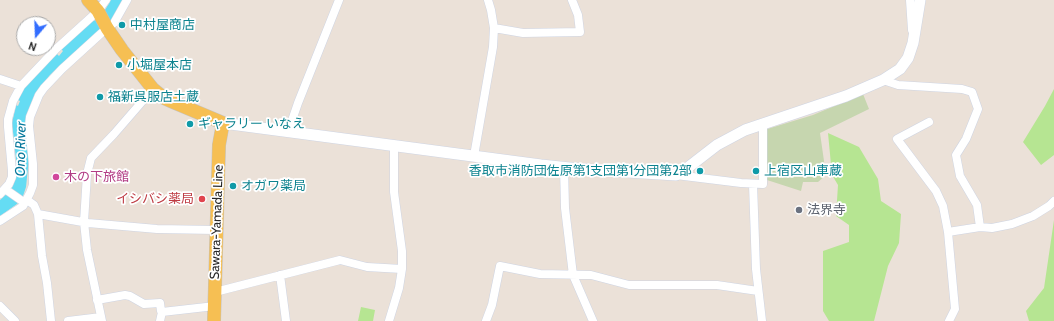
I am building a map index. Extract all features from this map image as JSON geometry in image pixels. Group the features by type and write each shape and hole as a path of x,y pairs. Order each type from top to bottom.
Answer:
{"main road":[{"path":"88,0 153,88 164,98 223,123"},
{"name":"Sawara-Yamada Line","path":"214,321 219,146 223,123"}],"street":[{"path":"0,221 7,217 24,201 33,185 33,164 29,126 30,117 35,102 44,88 103,20 106,0"},
{"path":"51,321 38,214 34,205 5,192 9,184 12,171 8,119 13,101 20,86 56,49 103,20 114,23 128,0"},
{"path":"288,132 339,0"},
{"path":"474,156 493,47 494,28 488,0"},
{"path":"494,28 523,33 580,32 578,15 572,0"},
{"path":"910,0 913,43"},
{"path":"676,175 717,145 745,130 846,96 883,80 900,69 908,58 913,43 920,0"},
{"path":"0,79 20,86"},
{"path":"883,80 898,85 962,89 972,92 978,109 966,139 956,155 960,176 977,205 980,227"},
{"path":"68,321 102,319 87,250 84,222 87,174 91,158 114,134 153,88"},
{"path":"929,122 896,139 936,191 943,206 948,232 955,309 949,321"},
{"path":"223,123 564,167 676,175 753,184 763,184 763,124"},
{"path":"389,321 400,288 402,269 402,251 394,192 394,144"},
{"path":"564,167 564,208 573,275 593,321"},
{"path":"753,184 758,291 762,321"},
{"path":"948,232 980,227 992,228 1012,224 1033,216 1054,201"},
{"path":"38,214 119,226 157,229 216,230"},
{"path":"215,292 340,260 367,268 402,269"},
{"path":"486,321 492,305 500,266 540,274 591,275 629,285 717,285 758,291"},
{"path":"280,276 286,321"},
{"path":"98,300 125,295 144,304 160,303 162,312 160,321"},
{"path":"0,306 16,321"},
{"path":"162,312 214,306"}],"green space":[{"path":"1054,89 1054,155 1041,165 1023,142"},
{"path":"863,94 869,109 820,133 826,175 818,182 803,182 801,191 767,180 764,130 813,115"},
{"path":"828,133 859,147 878,179 881,201 901,214 899,243 888,266 874,321 829,321 823,311 823,251 849,242 849,225 836,216 838,185 832,175"},
{"path":"1054,220 1054,321 1029,321 1026,311 1044,288"},
{"path":"361,307 375,310 373,321 358,321"}],"water":[{"name":"Ono River","path":"111,0 125,0 111,21 110,20 50,75 35,94 27,114 29,158 26,187 23,196 17,204 0,216 0,200 11,190 16,178 17,168 12,123 16,105 18,106 20,101 18,100 22,92 26,85 57,54 59,56 63,51 61,49 90,22 96,20"}],"place":[{"name":"中村屋商店","path":"122,25"},
{"name":"小堀屋本店","path":"119,65"},
{"name":"福新呉服店土蔵","path":"100,97"},
{"name":"ギャラリー いなえ","path":"190,124"},
{"name":"香取市消防団佐原第1支団第1分団第2部","path":"700,171"},
{"name":"上宿区山車蔵","path":"756,171"},
{"name":"木の下旅館","path":"56,177"},
{"name":"オガワ薬局","path":"233,186"},
{"name":"イシバシ薬局","path":"202,199"},
{"name":"法界寺","path":"799,210"}]}
